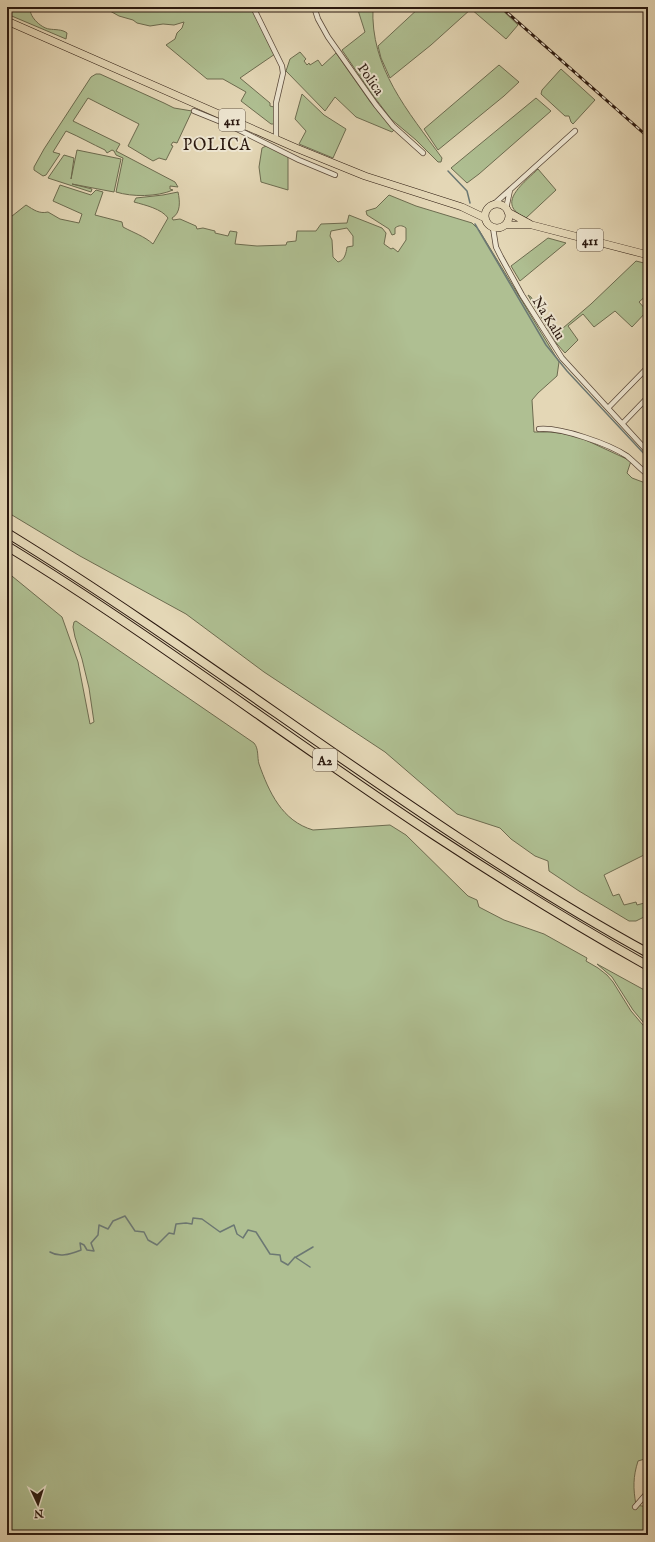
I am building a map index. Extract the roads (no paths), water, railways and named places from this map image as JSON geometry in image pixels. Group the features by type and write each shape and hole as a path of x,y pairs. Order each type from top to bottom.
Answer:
{"highway":[{"name":"A2","path":"7,533 130,613 438,825 610,933 648,953"},
{"name":"A2","path":"7,546 128,625 434,835 607,943 648,966"}],"main road":[{"name":"411","path":"7,21 204,111 365,176 462,207 485,218 488,224 493,228 500,228 505,225 532,226 648,255"},
{"name":"411","path":"462,207 490,207 499,204 507,211 532,226"},
{"path":"485,218 490,207"},
{"path":"505,225 509,219 507,211"}],"street":[{"path":"253,7 282,66 283,73 276,103 276,139"},
{"name":"Polica","path":"314,7 318,19 328,37 376,105 393,126 423,153"},
{"path":"194,110 204,111 299,160 335,175"},
{"path":"490,207 575,132"},
{"path":"507,211 510,190"},
{"name":"Na Kalu","path":"493,228 496,247 501,257 522,295 562,358 648,452"},
{"path":"609,408 648,367"},
{"path":"623,424 648,397"},
{"path":"539,429 546,428 599,442 627,456 648,475"},
{"path":"634,1507 648,1492"}],"waterway":[{"path":"448,171 467,191 470,203"},
{"path":"475,224 546,345 567,371 648,458"},
{"path":"50,1252 58,1255 73,1253 81,1250 80,1243 84,1245 87,1250 94,1251 91,1243 98,1235 99,1225 108,1229 113,1221 125,1216 135,1231 144,1232 148,1240 157,1245 169,1233 174,1234 176,1224 192,1224 193,1218 202,1219 220,1232 234,1225 237,1234 243,1238 248,1230 256,1232 270,1254 280,1255 281,1261 288,1265 295,1257 310,1267"},
{"path":"296,1257 313,1247"}],"railway":[{"path":"501,7 648,137"}],"district":[{"name":"POLICA","path":"217,144"}]}
